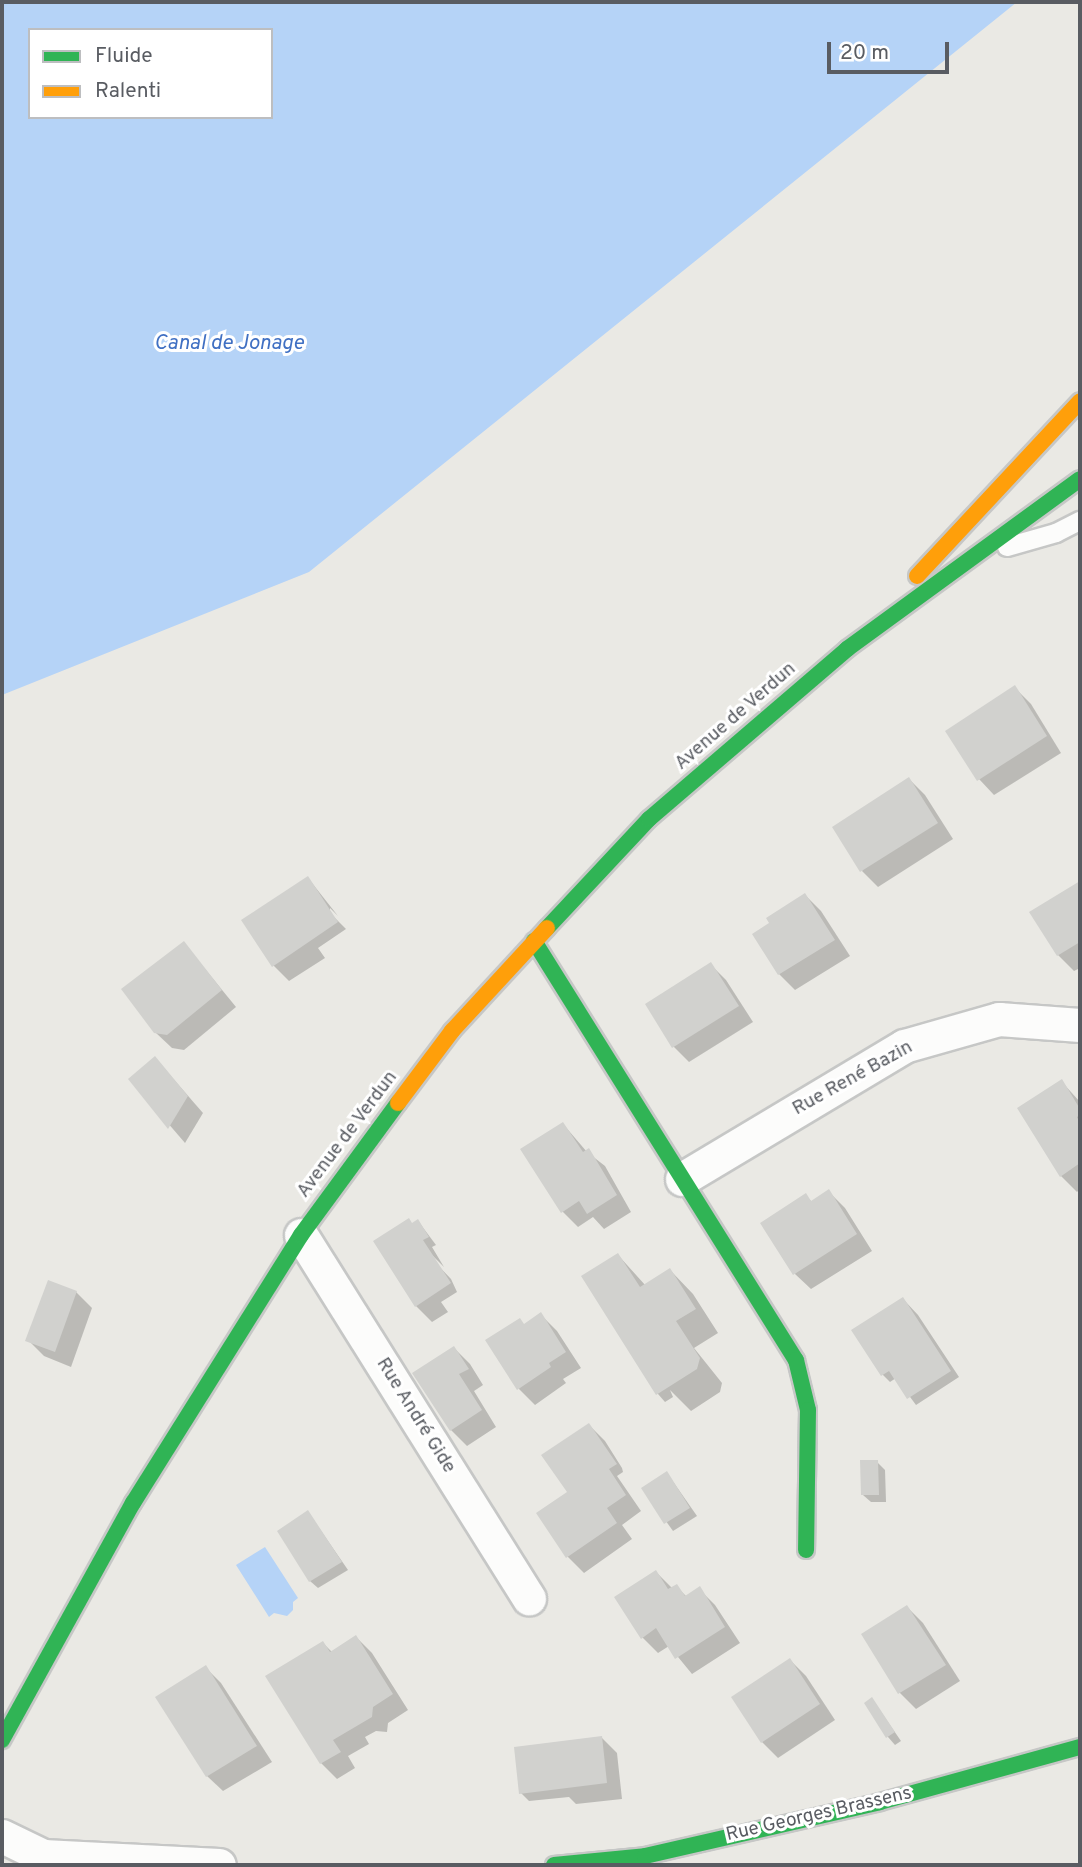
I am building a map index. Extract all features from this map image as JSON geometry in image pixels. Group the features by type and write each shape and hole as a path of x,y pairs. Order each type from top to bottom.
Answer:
{"main road":[{"name":"Avenue de Verdun","path":"847,649 1080,401"},
{"name":"Avenue de Verdun","path":"2,1740 133,1503 300,1234 452,1031 649,819 847,649 1080,479"},
{"path":"534,941 796,1360 808,1410 806,1550"},
{"name":"Rue Georges Brassens","path":"560,1865 645,1856 880,1802 1080,1747"}],"street":[{"name":"Rue René Bazin","path":"682,1179 904,1046 999,1019 1080,1025"},
{"name":"Rue André Gide","path":"300,1234 529,1598"},
{"path":"2,1836 43,1861 219,1865"}],"lane":[{"path":"973,556 1056,533 1080,521"}],"water":[{"name":"Canal de Jonage","path":"2,2 1017,2 309,572 2,695"},
{"path":"265,1547 298,1598 293,1602 293,1610 287,1616 274,1613 269,1617 236,1565"}],"building":[{"path":"1015,685 1047,736 977,781 945,731"},
{"path":"909,777 938,823 860,872 832,827"},
{"path":"308,876 338,922 272,967 241,920"},
{"path":"1080,881 1080,942 1057,956 1029,912"},
{"path":"805,893 835,940 778,975 752,934 769,923 766,918"},
{"path":"184,941 222,990 167,1035 154,1033 121,989"},
{"path":"711,962 739,1006 672,1048 645,1004"},
{"path":"155,1056 188,1096 168,1129 128,1079"},
{"path":"1062,1079 1080,1109 1080,1115 1077,1117 1080,1123 1080,1163 1060,1177 1017,1108"},
{"path":"563,1122 583,1152 589,1148 617,1195 587,1214 579,1201 561,1213 520,1149"},
{"path":"829,1189 857,1234 793,1275 760,1223 806,1193 811,1201"},
{"path":"409,1218 412,1223 418,1219 429,1237 423,1240 451,1283 415,1307 373,1241"},
{"path":"618,1253 640,1287 670,1268 696,1309 676,1321 700,1358 697,1369 656,1395 581,1276"},
{"path":"48,1280 77,1291 55,1352 25,1341"},
{"path":"903,1297 951,1371 907,1399 889,1371 881,1376 851,1330"},
{"path":"541,1312 566,1352 549,1363 551,1367 517,1390 485,1340 520,1318 524,1324"},
{"path":"454,1346 469,1369 459,1374 482,1410 450,1431 412,1373"},
{"path":"589,1423 617,1464 609,1469 626,1495 607,1508 617,1523 566,1558 536,1513 567,1492 541,1455"},
{"path":"860,1460 878,1460 879,1495 861,1495"},
{"path":"667,1471 690,1508 664,1524 641,1488"},
{"path":"308,1510 342,1562 309,1582 277,1531"},
{"path":"656,1570 668,1589 677,1584 685,1596 700,1586 725,1627 675,1659 656,1628 641,1639 614,1597"},
{"path":"907,1605 946,1665 898,1694 861,1634"},
{"path":"356,1635 393,1694 373,1707 372,1717 333,1740 341,1752 320,1764 265,1676 323,1641 330,1652"},
{"path":"790,1658 820,1704 761,1743 731,1697"},
{"path":"206,1665 257,1746 206,1777 155,1697"},
{"path":"872,1697 895,1732 886,1738 864,1703"},
{"path":"602,1736 607,1783 519,1794 514,1747"}],"traffic: fast":[{"path":"547,928 649,819 847,649 1080,479"},
{"path":"534,941 796,1360 808,1410 806,1550"},
{"path":"2,1740 133,1503 301,1235 398,1103"},
{"path":"554,1865 645,1856 880,1802 1080,1747"}],"traffic: slow":[{"path":"917,576 1080,401"},
{"path":"398,1103 452,1031 547,928"}]}
